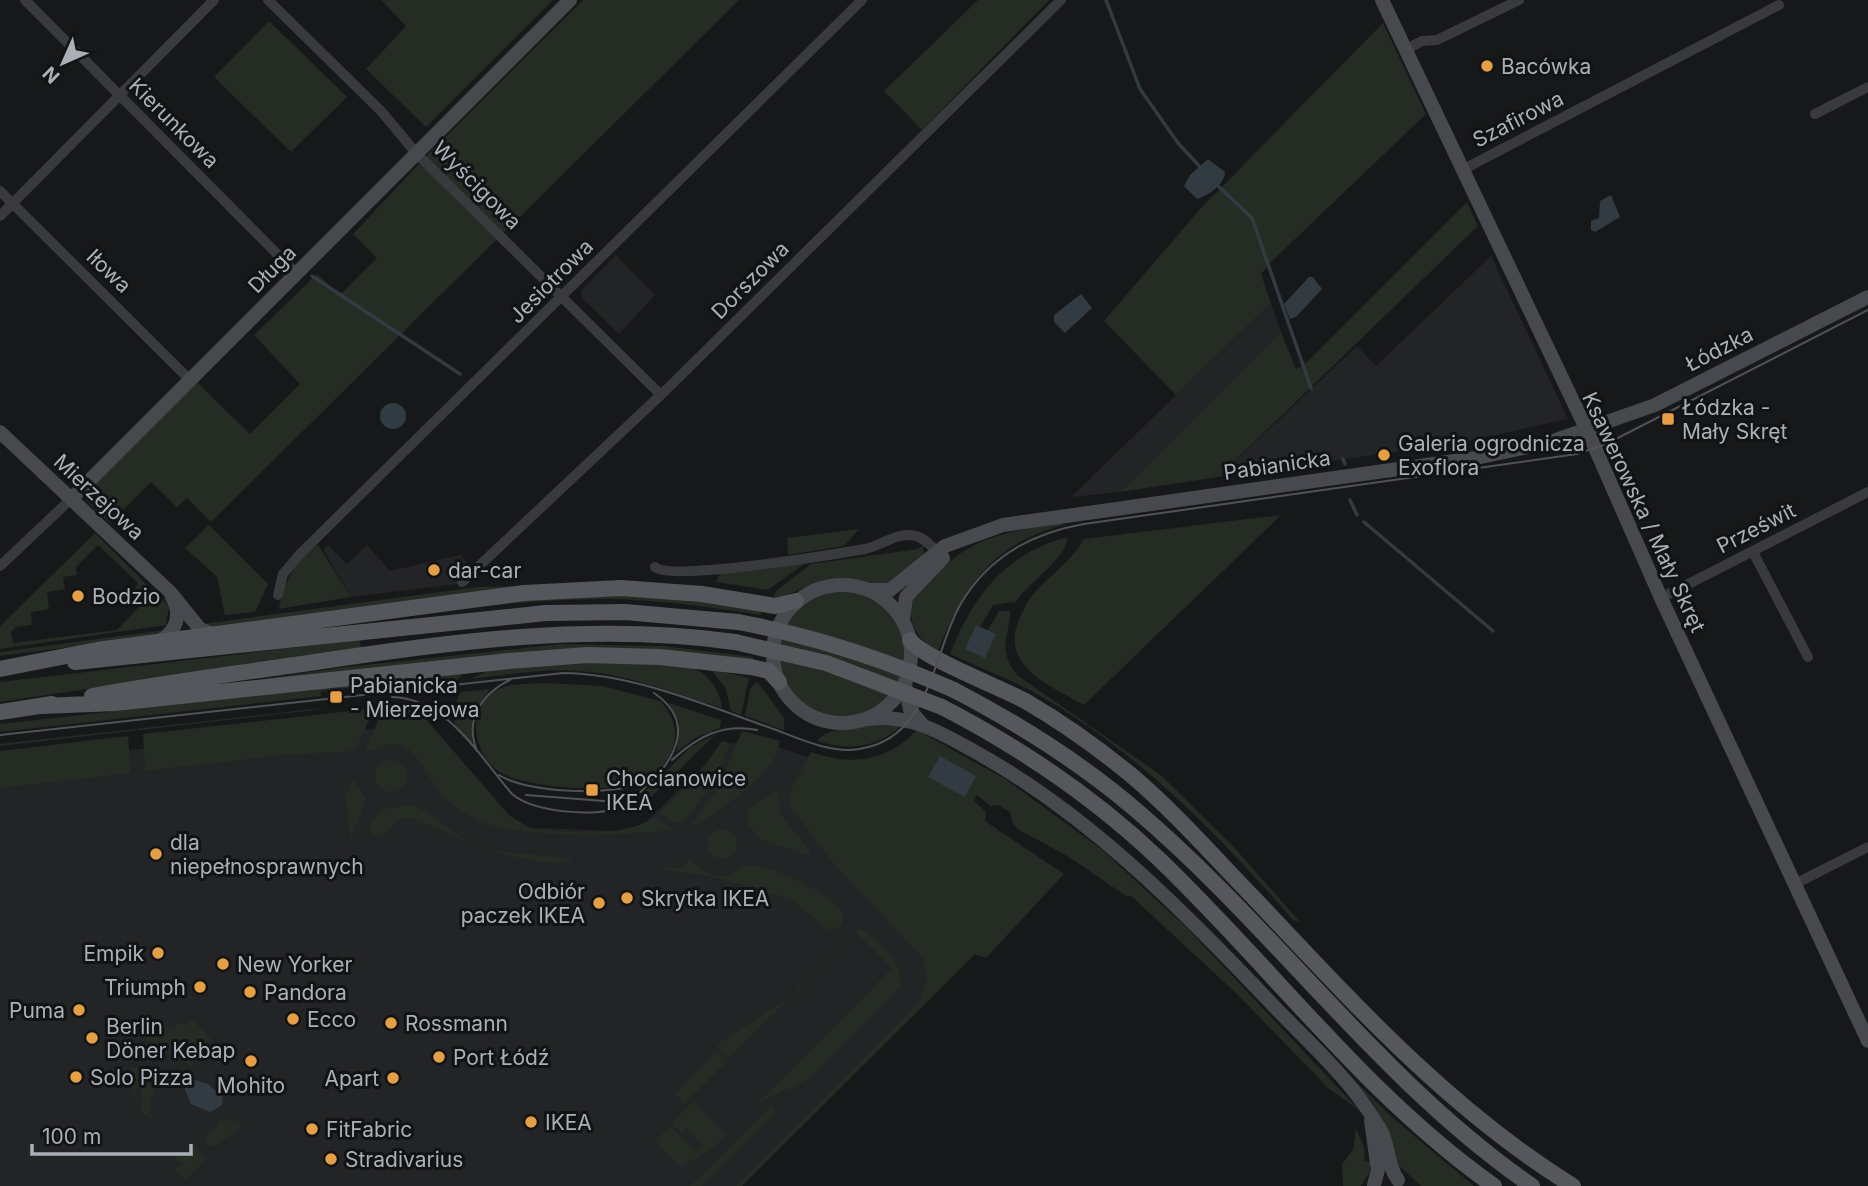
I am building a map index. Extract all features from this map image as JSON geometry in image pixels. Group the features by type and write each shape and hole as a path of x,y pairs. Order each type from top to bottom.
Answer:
{"main road":[{"name":"Długa","path":"71,499 570,0"},
{"name":"Ksawerowska / Mały Skręt","path":"1382,0 1586,431 1868,1041"},
{"name":"Łódzka","path":"1586,431 1679,393 1868,297"},
{"name":"Pabianicka","path":"872,590 885,592 894,588 937,552 972,536 1017,523 1476,458 1525,449 1586,431"},
{"name":"Mierzejowa","path":"0,432 170,592 200,629 212,634"},
{"name":"Pabianicka","path":"903,619 904,601 918,582 972,536"},
{"path":"0,669 159,641 572,589 661,590 775,606 796,601 812,591 834,584 872,590 892,605 903,619 911,640 911,665 905,682 894,700 868,719"},
{"path":"159,641 170,633 177,619 177,606 170,592"},
{"path":"779,682 774,663 775,640 782,619 796,601"},
{"path":"36,663 98,662 546,613 660,613 738,622 796,634 859,652 954,691 1039,738 1137,810 1426,1102 1532,1186"},
{"path":"0,712 348,657 499,638 627,632 735,642 826,663 942,707 1046,767 1126,829 1195,895 1406,1113 1451,1154 1494,1186"},
{"path":"911,640 925,653 1027,702 1123,769 1173,814 1378,1030 1423,1072 1481,1122 1573,1186"},
{"path":"42,706 114,703 509,660 587,655 660,657 769,671 794,705 819,719 842,724 895,718 923,725 1019,778 1074,816 1131,863 1200,930 1346,1081 1383,1135 1391,1168 1404,1183"},
{"path":"905,682 910,710 923,725"},
{"path":"1371,1116 1378,1170 1373,1185"},
{"path":"1373,1185 1385,1179 1404,1183"}],"street":[{"name":"Kierunkowa","path":"25,0 297,274"},
{"path":"0,216 214,0"},
{"name":"Wyścigowa","path":"268,0 381,111 416,153 661,395"},
{"name":"Jesiotrowa","path":"278,595 283,574 294,560 862,0"},
{"name":"Dorszowa","path":"462,582 661,395 1061,0"},
{"path":"1405,50 1422,41 1437,40 1519,0"},
{"name":"Szafirowa","path":"1461,170 1779,5"},
{"path":"1815,114 1863,89"},
{"name":"Iłowa","path":"0,191 190,380"},
{"name":"Prześwit","path":"1661,598 1868,492"},
{"name":"Długa","path":"0,566 71,499"},
{"path":"655,566 662,572 712,570 867,549 909,535 925,540 937,552"},
{"path":"1753,552 1808,657"},
{"path":"1795,884 1868,847"}],"shaded area":[{"path":"381,0 553,0 426,127 366,69 406,26"},
{"path":"583,0 739,0 211,522 187,498 177,507 151,482 110,523 85,500 91,491 88,488 196,381 250,434 300,384 254,335 317,274 340,295 377,258 353,234 430,152"},
{"path":"978,0 1049,0 922,130 884,91"},
{"path":"269,21 347,97 291,152 214,77"},
{"path":"1383,23 1426,114 1270,263 1261,274 1271,303 1176,395 1104,321 1201,208"},
{"path":"1208,159 1225,172 1224,177 1215,189 1197,199 1184,186 1190,175"},
{"path":"1611,195 1620,217 1595,232 1591,230 1591,221 1599,218 1600,201"},
{"path":"1467,202 1478,226 1218,477 1120,492 1281,332 1296,369 1304,365"},
{"path":"616,255 655,295 619,334 582,298 581,291"},
{"path":"1491,256 1568,419 1458,443 1218,477 1357,346 1376,366"},
{"path":"1309,277 1313,277 1322,289 1296,317 1290,319 1284,304"},
{"path":"1081,294 1092,308 1065,333 1054,322 1054,315"},
{"path":"1271,303 1281,332 1120,492 1071,497"},
{"path":"393,403 402,407 406,416 402,425 393,429 384,425 380,416 384,407"},
{"path":"1281,515 1084,705 1045,683 1023,663 1017,652 1015,638 1024,609 1034,593 1068,560 1084,539"},
{"path":"1061,523 1064,525 1018,543 984,571 958,607 938,651 916,632 909,603 959,554 1011,532"},
{"path":"209,525 268,584 255,612 225,615 217,577 185,548"},
{"path":"859,529 844,546 788,555 787,538"},
{"path":"95,533 148,586 141,592 134,591 138,583 98,545 76,567 77,575 63,577 65,589 47,592 49,609 31,612 32,625 16,627 11,632 13,643 117,630 155,590 169,606 166,625 0,649 0,626"},
{"path":"1067,537 1062,553 1016,602 993,605 980,627 996,634 988,630 999,611 1010,611 1006,650 1017,675 1162,776 1233,846 1301,923 1293,920 1207,827 1145,770 1112,744 1031,691 950,654 969,614 994,580 1026,554"},
{"path":"318,545 351,597 279,609 291,573 303,557"},
{"name":"dar-car","path":"328,545 347,564 367,545 390,571 460,555 473,568 457,584 351,597 323,549"},
{"path":"923,545 924,555 904,576 889,584 836,578 773,598 776,591 811,564 918,549"},
{"path":"808,561 768,590 716,582 720,574"},
{"path":"523,586 215,628 202,624 477,587"},
{"path":"842,591 866,596 886,610 900,630 905,654 900,678 886,698 866,712 842,717 818,712 798,698 784,678 779,654 784,630 798,610 818,596"},
{"path":"631,595 672,597 762,609 761,615 643,600 560,600 474,607 260,636 511,601"},
{"path":"976,625 996,634 985,658 965,649"},
{"path":"165,630 155,636 0,656 0,652"},
{"path":"360,640 361,648 0,702 0,682"},
{"path":"561,644 664,646 753,657 752,663 638,649 223,685 337,668"},
{"path":"569,662 651,662 683,665 701,672 710,680 717,690 722,708 652,685 597,673 552,670 471,679 489,670"},
{"path":"711,669 749,678 741,715 731,711 726,689"},
{"path":"465,672 457,680 382,689 381,684 321,691 321,696 0,732 0,724"},
{"path":"757,681 784,718 784,730 745,716 750,689"},
{"path":"547,683 602,686 660,701 669,713 675,734 673,748 667,760 659,770 644,780 620,787 603,788 543,785 508,776 497,770 481,750 477,738 478,713 483,702 504,687"},
{"path":"490,689 472,714 472,744 455,725 455,707 460,692"},
{"path":"669,703 721,720 720,728 695,738 677,752 679,722"},
{"path":"323,708 315,710 0,746 0,744"},
{"path":"383,708 409,709 424,717 509,815 533,830 610,831 640,825 652,818 661,820 673,830 550,834 503,828 479,821 446,799 422,764 403,746 387,745 365,752"},
{"path":"368,709 372,713 355,751 284,755 145,771 143,734"},
{"path":"878,722 903,724 884,738 863,745 840,746 817,741 836,730"},
{"path":"427,724 518,827 636,832 726,744 757,740 808,757 986,958 975,954 742,1186 0,1186 0,761"},
{"path":"917,730 1005,779 1101,849 1187,928 1359,1110 1328,1088 1238,995 1131,896 1126,896 1069,857 1019,830 1013,824 1010,812 998,805 990,806 977,795 974,801 986,812 985,821 1064,874 986,958 975,954 742,1186 736,1186 918,1004 927,979 923,958 834,864 788,803 791,789 811,752 840,759 868,758 893,749"},
{"path":"742,731 780,741 775,757 746,789 689,828 717,790"},
{"path":"716,734 651,797 647,793 633,804 636,810 627,809 691,747"},
{"path":"128,736 131,773 0,788 0,751"},
{"path":"722,741 728,742 729,746 709,788 685,821 671,822 667,817 658,815 703,768"},
{"path":"940,756 976,776 965,797 928,777"},
{"path":"391,760 402,765 407,776 402,787 391,792 380,787 375,776 380,765"},
{"path":"353,779 366,799 350,840 346,794"},
{"path":"778,790 781,814 810,852 809,856 760,839 747,823 749,808"},
{"path":"411,805 476,845 412,818 400,819 380,837 371,834 371,824 382,809"},
{"path":"722,829 733,833 737,844 733,855 722,859 711,855 707,844 711,833"},
{"path":"489,849 570,859 570,863 546,862"},
{"path":"688,860 716,876 752,866 788,876 827,897 843,913 842,923 829,930 789,898 713,877 655,868 681,868"},
{"path":"859,929 866,931 896,963 899,988 813,1075 766,1099 751,1110 892,968 856,932 797,991 802,996 796,993 796,989"},
{"path":"784,1001 792,1006 791,1008 785,1002 729,1058 716,1045"},
{"path":"147,1014 160,1024 163,1022 171,1030 181,1021 185,1026 192,1019 212,1040 191,1066 160,1049 140,1033 135,1026"},
{"path":"717,1052 727,1061 685,1103 675,1094"},
{"path":"1334,1060 1394,1119 1474,1186 1421,1186 1398,1165 1384,1122 1372,1102"},
{"path":"130,1068 141,1068 141,1073 156,1093 151,1097 150,1113 155,1119 144,1115 140,1108 143,1100 139,1097 142,1089 134,1087 137,1094 133,1095 132,1086 123,1081"},
{"path":"188,1078 208,1084 223,1097 222,1105 210,1112 191,1104 183,1085"},
{"path":"693,1102 726,1135 713,1148 681,1167 655,1141 670,1126 696,1151 703,1145 687,1128 682,1133 672,1123"},
{"path":"769,1108 774,1108 775,1114 701,1186 690,1186"},
{"path":"221,1118 241,1124 240,1129 214,1146 208,1145 204,1136 216,1128"},
{"path":"1356,1128 1364,1147 1365,1161 1370,1162 1370,1172 1361,1186 1343,1186 1342,1164 1353,1150"},
{"path":"196,1146 206,1159 186,1180 175,1169 182,1163 176,1160 176,1155 183,1151 188,1153"}],"waterway":[{"path":"1106,0 1140,89 1178,143 1201,168"},
{"path":"1216,184 1252,218 1311,388"},
{"path":"312,276 460,374"},
{"path":"1343,459 1345,464"},
{"path":"1350,500 1357,515"},
{"path":"1364,522 1493,631"}],"tram line":[{"path":"0,735 563,673 641,684 813,744 836,749 859,749 883,742 901,729 915,712 926,692 960,605 971,588 997,561 1029,541 1084,524 1577,454 1606,444 1868,310"},
{"path":"477,751 473,728 478,709 491,692 510,680"},
{"path":"392,697 412,700 446,718 461,732 512,794 522,800 549,809 596,812 621,807 633,799 660,772 674,749 678,726 666,703 654,693"},
{"path":"672,760 691,745 721,730 757,730"},
{"path":"499,775 530,786 571,791 613,789 646,782"},
{"path":"526,795 604,801 624,798"}],"place":[{"name":"Bacówka","path":"1487,66"},
{"name":"Łódzka - Mały Skręt","path":"1668,419"},
{"name":"Galeria ogrodnicza Exoflora","path":"1384,455"},
{"name":"dar-car","path":"434,570"},
{"name":"Bodzio","path":"78,596"},
{"name":"Pabianicka - Mierzejowa","path":"336,697"},
{"name":"Chocianowice IKEA","path":"592,790"},
{"name":"dla niepełnosprawnych","path":"156,854"},
{"name":"Skrytka IKEA","path":"627,898"},
{"name":"Odbiór paczek IKEA","path":"599,903"},
{"name":"Empik","path":"158,953"},
{"name":"New Yorker","path":"223,964"},
{"name":"Triumph","path":"200,987"},
{"name":"Pandora","path":"250,992"},
{"name":"Puma","path":"79,1010"},
{"name":"Ecco","path":"293,1019"},
{"name":"Rossmann","path":"391,1023"},
{"name":"Berlin Döner Kebap","path":"92,1038"},
{"name":"Port Łódź","path":"439,1057"},
{"name":"Mohito","path":"251,1061"},
{"name":"Solo Pizza","path":"76,1077"},
{"name":"Apart","path":"393,1078"},
{"name":"IKEA","path":"531,1122"},
{"name":"FitFabric","path":"312,1129"},
{"name":"Stradivarius","path":"331,1159"}]}
